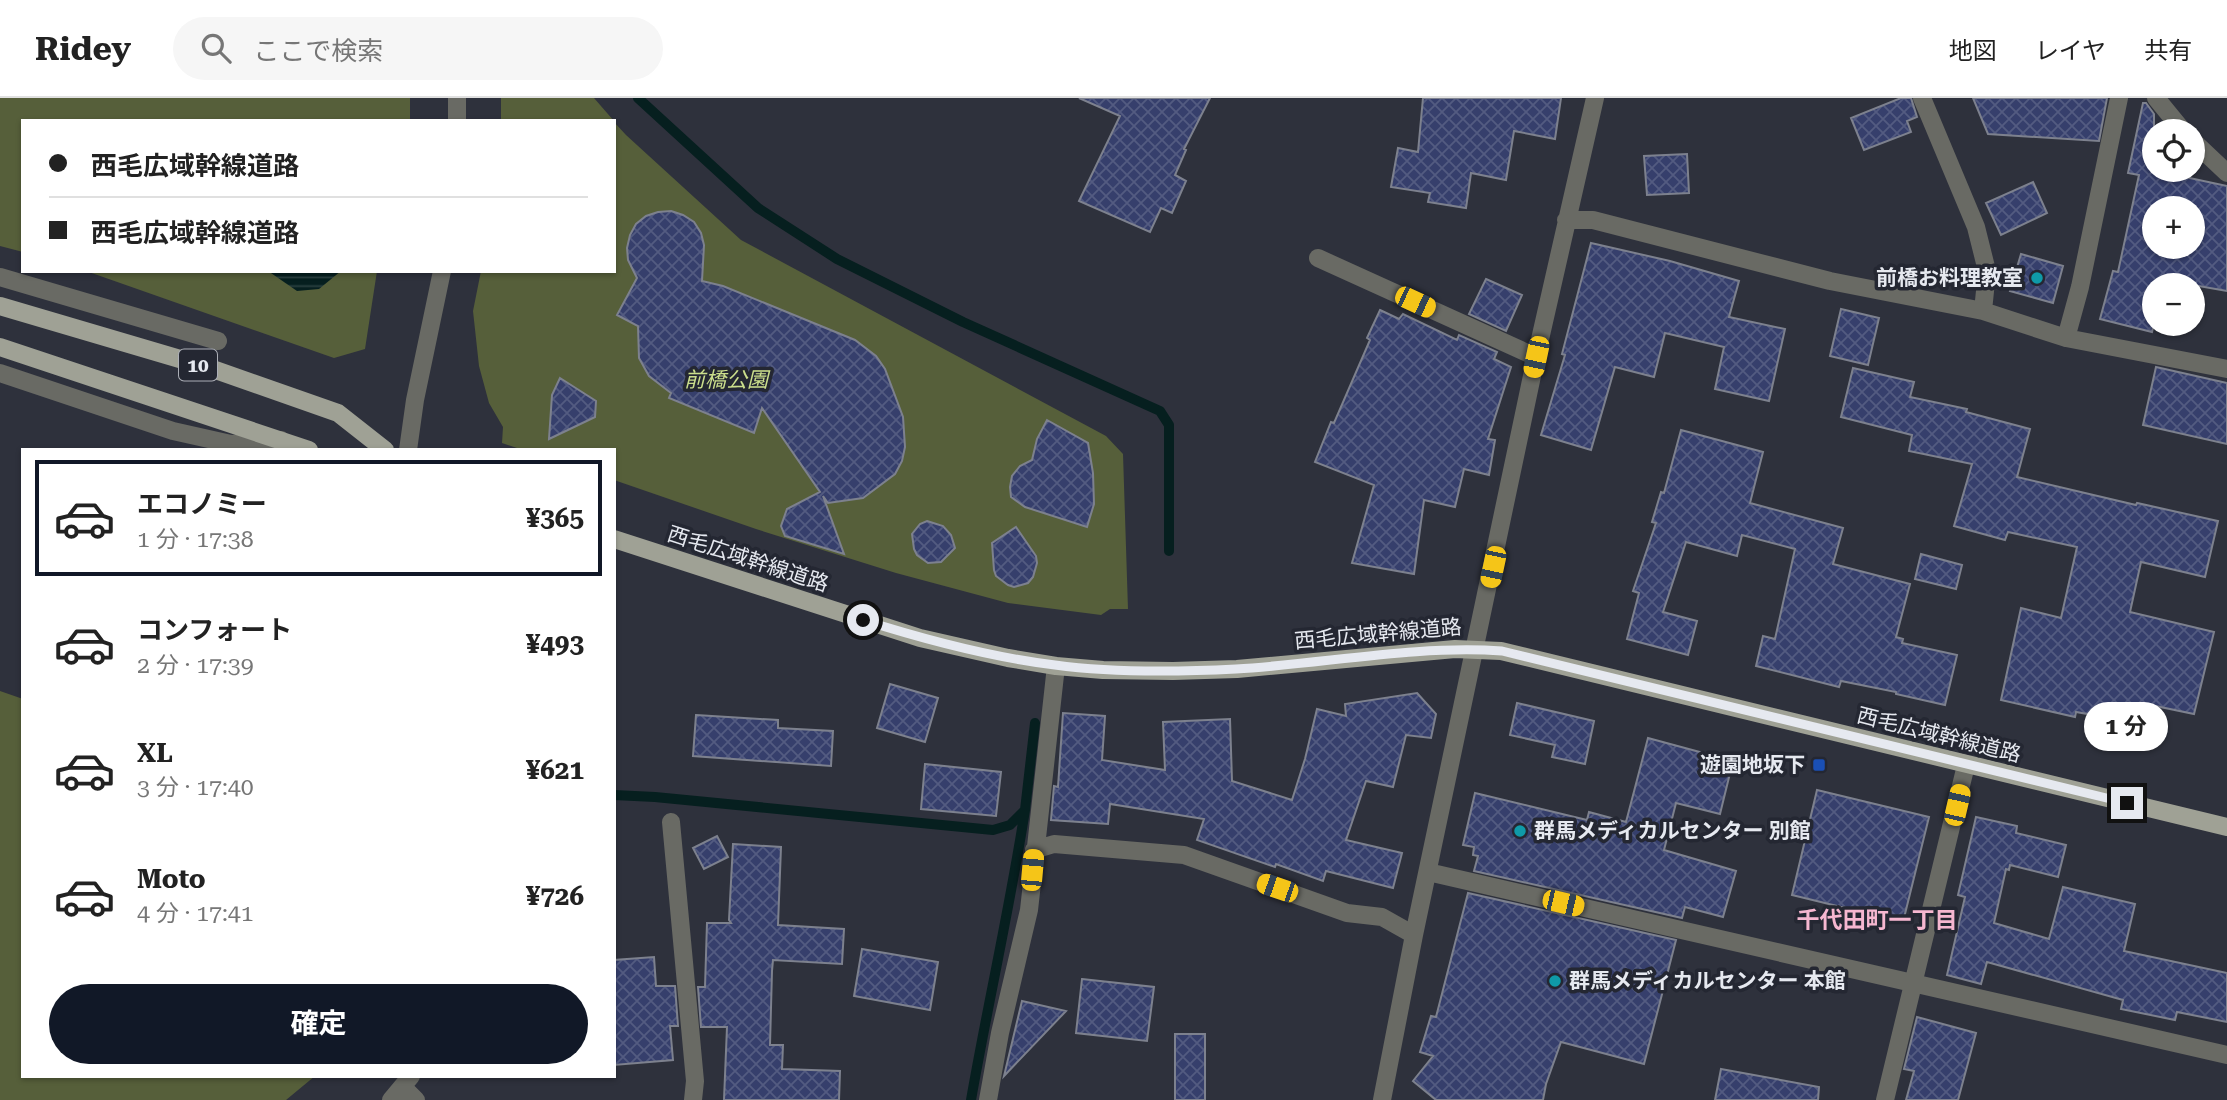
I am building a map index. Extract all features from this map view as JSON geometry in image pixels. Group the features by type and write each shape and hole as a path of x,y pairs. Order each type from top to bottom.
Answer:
{"main road":[{"name":"10","path":"0,306 207,367 338,413 382,448"},
{"name":"10","path":"0,347 303,448"},
{"name":"西毛広域幹線道路","path":"616,540 920,638 1008,658 1056,666 1159,671 1237,669 1476,649 1502,651 2227,827"}],"street":[{"path":"457,98 457,119"},
{"path":"1382,1100 1414,935 1536,357 1595,98"},
{"path":"1922,98 1976,227 1987,271 1983,312"},
{"path":"2066,338 2080,287 2119,98"},
{"path":"2156,98 2173,119"},
{"path":"2205,152 2227,173"},
{"path":"1566,219 1593,220 1830,281 1983,312 2066,338 2227,369"},
{"path":"1318,258 1536,357"},
{"path":"408,448 415,400 442,273"},
{"path":"0,277 218,341"},
{"path":"0,373 200,437 231,444 281,440"},
{"path":"988,1100 1000,1033 1029,910 1056,666"},
{"path":"1885,1100 1966,765"},
{"path":"671,822 695,1082 693,1100"},
{"path":"1034,849 1054,844 1184,855 1347,913 1382,917 1414,935"},
{"path":"1428,873 2227,1055"}],"green space":[{"path":"0,98 410,98 410,119 21,119 21,251 0,246"},
{"path":"501,98 594,98 612,119 501,119"},
{"name":"前橋公園","path":"616,124 741,240 1106,436 1123,454 1128,609 1110,609 1101,615 1008,603 896,573 616,481 616,448 517,448 502,443 503,427 489,403 479,366 473,311 481,273 616,273"},
{"path":"92,273 377,273 365,349 334,358"},
{"path":"0,691 21,698 21,1078 313,1078 286,1100 0,1100"}],"shaded area":[{"path":"271,273 339,273 319,289 297,291"}],"building":[{"path":"1079,98 1210,98 1184,149 1186,150 1175,175 1186,181 1172,213 1161,208 1150,232 1079,201 1120,116"},
{"path":"1423,98 1561,98 1555,139 1514,131 1506,180 1471,173 1466,208 1428,202 1430,193 1391,187 1398,148 1418,152"},
{"path":"1901,98 1911,98 1917,117 1907,121 1911,132 1864,150 1851,118"},
{"path":"1973,98 2107,98 2099,141 1988,134"},
{"path":"2143,103 2146,103 2154,114 2154,119 2142,119 2142,182 2205,181 2227,186 2227,291 2205,287 2205,273 2142,273 2142,330 2100,319 2113,271 2118,272 2139,175 2128,173"},
{"path":"1687,154 1689,193 1647,195 1644,156"},
{"path":"2033,182 2047,213 2001,235 1986,203"},
{"path":"671,211 694,222 701,233 704,245 702,281 723,286 855,340 876,356 885,369 903,417 905,447 902,461 895,474 863,498 828,503 823,496 844,554 785,536 781,526 787,509 820,492 762,408 754,433 669,398 671,393 649,376 639,358 638,326 617,315 637,278 628,260 630,235 636,224 646,216"},
{"path":"1591,243 1670,261 1739,281 1729,317 1785,329 1769,401 1715,389 1724,347 1665,333 1654,377 1615,367 1591,450 1541,435 1565,355 1562,354"},
{"name":"前橋お料理教室","path":"2021,254 2063,266 2053,303 2010,291"},
{"path":"1486,279 1522,295 1506,331 1469,314"},
{"path":"1841,309 1879,318 1868,365 1830,356"},
{"path":"1380,310 1399,319 1403,314 1457,340 1459,335 1497,352 1494,359 1511,367 1488,439 1495,440 1489,475 1464,469 1455,507 1424,500 1414,574 1352,563 1374,485 1315,462 1370,340 1367,338"},
{"path":"2156,367 2227,383 2227,444 2143,425"},
{"path":"1853,368 1914,382 1910,397 1967,409 1966,412 2030,429 2017,477 2218,521 2205,577 2141,562 2130,612 2214,632 2194,714 2141,703 2138,723 2076,712 2075,717 2001,700 2021,608 2061,618 2077,547 2008,532 2005,540 1954,526 1972,464 1909,451 1912,435 1841,417"},
{"path":"560,378 596,401 595,417 549,439 552,395"},
{"path":"1047,420 1088,443 1094,504 1087,527 1025,507 1011,497 1012,476 1020,466 1032,460 1037,439"},
{"path":"1681,430 1763,452 1750,503 1843,528 1833,564 1910,584 1896,637 1903,639 1902,643 1957,655 1945,705 1841,681 1839,687 1756,666 1763,636 1775,639 1795,549 1742,535 1737,556 1686,542 1663,612 1697,621 1688,655 1627,639 1639,593 1633,591 1656,523 1652,522 1661,492 1664,493"},
{"path":"927,521 943,526 951,535 955,548 941,562 928,563 917,555 914,549 912,534 920,524"},
{"path":"1016,527 1036,556 1037,563 1028,583 1014,587 996,576 992,543"},
{"path":"1921,554 1962,565 1956,589 1915,579"},
{"path":"890,684 938,698 925,742 877,728"},
{"path":"1417,693 1436,714 1431,738 1406,735 1393,787 1366,781 1346,840 1402,853 1393,888 1326,871 1323,881 1197,840 1204,819 1110,804 1108,824 1051,820 1054,786 1058,787 1063,713 1105,716 1102,760 1165,770 1163,722 1230,719 1232,781 1292,800 1317,709 1346,716 1345,704"},
{"path":"1517,703 1594,721 1585,764 1552,757 1555,745 1510,735"},
{"path":"696,715 778,720 778,728 833,731 831,766 693,756"},
{"path":"1648,738 1733,761 1720,814 1676,803 1664,850 1736,871 1723,917 1685,907 1682,918 1474,871 1478,856 1473,855 1474,847 1463,845 1475,793 1587,820 1589,812 1626,822"},
{"path":"925,764 1001,772 996,816 921,809"},
{"path":"1817,790 1929,817 1903,922 1792,895"},
{"path":"1976,817 2017,826 2016,833 2066,845 2058,877 2010,865 2009,870 2006,869 1994,923 2049,939 2063,887 2135,904 2124,951 2227,973 2227,1022 2177,1012 2175,1020 2121,1009 2123,1000 1987,962 1981,984 1947,975 1965,897 1958,895"},
{"path":"717,836 728,857 704,869 693,848"},
{"path":"733,844 781,847 778,925 844,929 842,964 773,960 772,971 770,1045 783,1045 782,1069 840,1071 839,1100 724,1100 727,1027 701,1027 698,987 705,987 707,923 731,923"},
{"name":"群馬メディカルセンター 本館","path":"1468,893 1676,940 1644,1064 1561,1042 1543,1100 1436,1100 1413,1081 1433,1056 1420,1052 1431,1016 1436,1017"},
{"path":"862,949 938,962 930,1010 854,996"},
{"path":"654,957 656,986 675,986 678,1026 670,1026 673,1060 616,1065 616,960"},
{"path":"1082,979 1154,987 1147,1041 1076,1033"},
{"path":"1022,1001 1066,1011 1004,1076"},
{"path":"1917,1017 1976,1033 1958,1100 1906,1100 1914,1071 1904,1069"},
{"path":"1175,1034 1205,1034 1205,1100 1175,1100"},
{"path":"1721,1069 1819,1087 1818,1100 1715,1100"}],"waterway":[{"path":"638,98 758,208 837,259 963,322 1160,411 1169,425 1169,551"},
{"path":"616,795 993,830 1010,825 1025,810 1035,723"},
{"path":"971,1100 1025,810"}],"place":[{"name":"前橋お料理教室","path":"2037,278"},
{"name":"遊園地坂下","path":"1819,765"},
{"name":"群馬メディカルセンター 別館","path":"1520,831"},
{"name":"群馬メディカルセンター 本館","path":"1555,981"}],"district":[{"name":"千代田町一丁目","path":"1877,920"}],"route":[{"path":"863,620 967,650 1056,666 1103,670 1237,669 1438,650 1502,651 2127,803"}]}
